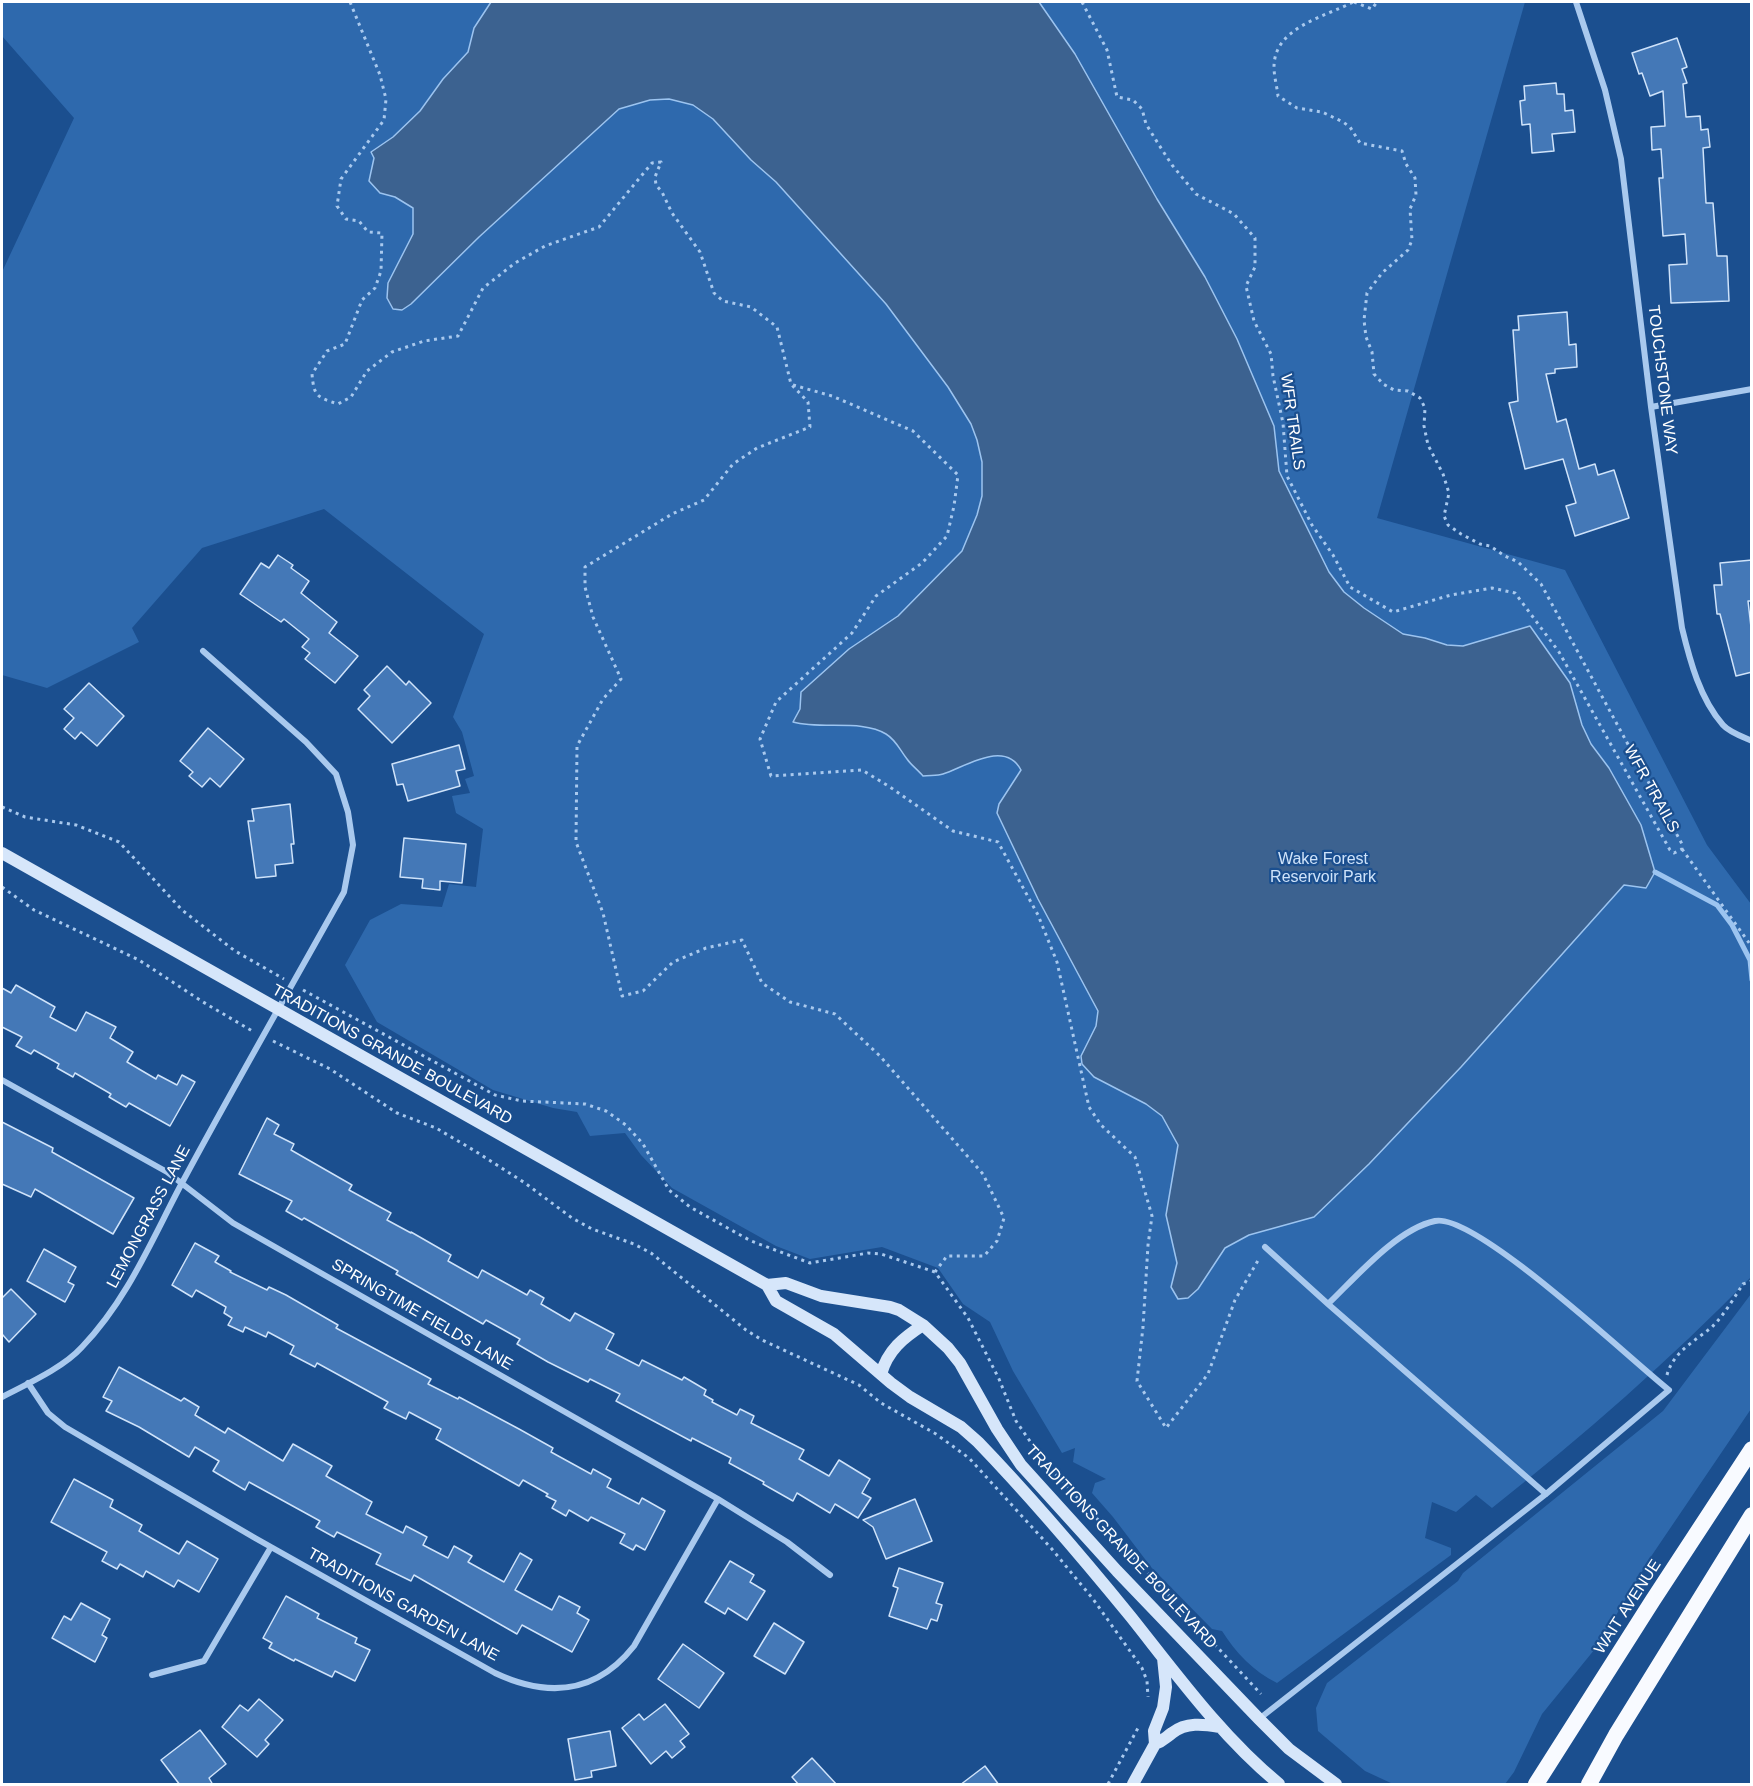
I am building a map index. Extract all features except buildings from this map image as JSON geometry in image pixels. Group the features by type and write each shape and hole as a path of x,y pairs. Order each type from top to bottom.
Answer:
{"highway":[{"name":"WAIT AVENUE","path":"1536,1785 1752,1449"},
{"path":"1588,1785 1616,1735 1752,1515"}],"main road":[{"name":"TRADITIONS GRANDE BOULEVARD","path":"2,853 767,1285 776,1301 834,1334 910,1397 961,1427 978,1442 1075,1550 1220,1726 1279,1785"},
{"name":"TRADITIONS GRANDE BOULEVARD","path":"767,1285 786,1283 821,1296 890,1307 899,1310 938,1337 960,1363 997,1429 1021,1465 1117,1571 1289,1749 1336,1785"},
{"path":"881,1374 891,1351 905,1337 923,1325"},
{"path":"1133,1785 1155,1744 1154,1731 1163,1708 1166,1687 1163,1657"},
{"path":"1155,1744 1185,1726 1199,1724 1220,1726"}],"street":[{"name":"TOUCHSTONE WAY","path":"1576,2 1605,90 1621,159 1677,605 1689,655 1710,706 1724,727 1752,741"},
{"path":"1651,407 1752,389"},
{"name":"LEMONGRASS LANE","path":"2,1397 80,1350 106,1320 132,1281 182,1183 344,892 353,845 348,812 336,774 306,742 202,651"},
{"name":"SPRINGTIME FIELDS LANE","path":"2,1080 167,1172 233,1223 718,1499 787,1542 830,1575"},
{"path":"1260,1719 1546,1494 1669,1390 1576,1309 1478,1235 1460,1225 1436,1220 1397,1238 1328,1304"},
{"path":"1265,1247 1546,1494"},
{"name":"TRADITIONS GARDEN LANE","path":"28,1383 56,1421 271,1547 495,1673 544,1689 560,1689 599,1677 626,1655 634,1646 718,1499"},
{"path":"152,1675 204,1661 271,1547"}],"path":[{"path":"350,2 380,75 386,99 384,120 341,179 337,206 346,219 359,221 368,232 382,233 381,271 375,288 362,300 345,344 327,351 312,374 314,391 319,398 338,405 351,397 367,370 392,352 424,341 458,336 483,288 515,263 545,246 599,227 652,163 662,162 655,177 656,185 672,213 700,252 714,293 723,301 751,307 777,327 791,384 808,402 810,427 757,448 734,464 704,500 672,514 585,567 585,587 593,618 621,679 603,699 577,746 576,842 603,913 622,996 644,991 673,962 706,948 742,939 762,983 790,1002 835,1014 880,1056 969,1156 983,1174 1004,1218 997,1241 984,1256 947,1256 935,1272"},
{"name":"WFR TRAILS","path":"1082,2 1107,50 1117,97 1133,100 1142,109 1146,124 1159,146 1196,195 1234,214 1255,238 1255,267 1245,286 1254,321 1271,354 1282,423 1287,476 1312,525 1333,555 1350,587 1393,612 1451,595 1492,588 1515,593 1559,652 1670,850 1674,853 1682,849 1682,844 1541,584 1518,562 1490,546 1480,544 1461,534 1448,525 1444,516 1449,493 1443,474 1428,445 1424,426 1425,408 1420,398 1408,391 1394,390 1383,384 1374,374 1372,352 1366,338 1364,320 1367,293 1382,273 1408,250 1412,240 1410,209 1416,195 1415,178 1406,164 1402,151 1360,143 1350,127 1343,122 1322,112 1297,108 1278,96 1274,66 1280,43 1307,22 1354,2 1372,9 1377,2"},
{"path":"791,384 832,396 913,431 958,475 947,536 922,563 876,596 852,633 776,702 759,739 771,776 862,770 953,831 999,842 1038,915 1057,962 1089,1107 1101,1125 1135,1158 1152,1216 1137,1381 1166,1428 1208,1374 1235,1300 1265,1247"},
{"path":"2,807 25,817 76,825 119,842 182,910 236,951 281,977"},
{"path":"1682,849 1752,947"},
{"path":"2,887 34,910 139,960 202,1002 252,1030"},
{"path":"306,992 495,1095 522,1101 585,1104 606,1111 626,1125 644,1144 669,1190 690,1207 752,1241 810,1263 868,1252 881,1254 935,1272 968,1318 999,1379 1016,1421 1045,1463 1261,1694"},
{"path":"280,1045 330,1069 397,1113 436,1128 475,1151 525,1183 572,1218 592,1229 634,1244 651,1253 746,1330 762,1340 859,1385 881,1403 936,1434 969,1458 1051,1548 1093,1599 1142,1668 1147,1681 1149,1698"},
{"path":"1664,1386 1669,1364 1691,1341 1713,1326 1743,1284 1751,1281"},
{"path":"1108,1785 1140,1725"}],"green space":[{"name":"Wake Forest Reservoir Park","path":"2,2 1525,2 1377,518 1565,570 1707,845 1751,904 1751,1277 1625,1397 1492,1508 1476,1495 1456,1512 1432,1502 1425,1538 1451,1548 1451,1555 1277,1683 1260,1673 1239,1654 1222,1631 1212,1629 1151,1567 1092,1493 1095,1483 1106,1479 1073,1462 1075,1448 1062,1453 1013,1371 990,1322 963,1304 938,1268 882,1247 810,1259 776,1246 672,1188 641,1155 625,1133 590,1136 577,1112 553,1108 493,1090 377,1022 345,965 370,920 401,904 442,907 449,884 476,887 483,829 456,813 452,796 470,793 465,779 474,776 462,732 453,717 484,634 324,509 202,548 132,628 139,642 47,688 2,675 2,272 74,118 2,36"},
{"path":"1751,1294 1751,1409 1650,1558 1599,1644 1542,1714 1514,1772 1505,1784 1393,1784 1365,1771 1318,1731 1316,1708 1327,1683 1458,1581 1463,1573 1663,1411"}],"shaded area":[{"path":"491,2 1039,2 1075,54 1157,199 1205,277 1237,339 1274,426 1279,471 1329,572 1344,592 1403,634 1447,645 1463,646 1530,626 1570,683 1582,725 1591,744 1609,768 1641,825 1655,872 1646,888 1624,885 1461,1067 1369,1164 1314,1217 1249,1235 1225,1248 1198,1289 1188,1298 1178,1299 1171,1287 1177,1263 1166,1215 1178,1145 1162,1116 1146,1104 1094,1077 1082,1064 1081,1056 1096,1026 1098,1011 1038,899 997,813 999,804 1021,770 1014,761 995,756 973,761 943,774 923,776 893,739 886,734 865,727 793,722 800,709 801,692 849,649 898,616 962,551 982,496 982,462 971,424 948,387 886,304 776,182 751,160 713,119 693,105 669,99 650,100 619,109 479,237 411,304 402,310 393,309 387,298 388,283 413,234 413,208 395,197 380,193 369,181 374,158 371,152 393,137 420,111 443,79 468,52 474,28"}],"waterway":[{"path":"1655,872 1717,905 1732,925 1750,960 1752,980"}]}
